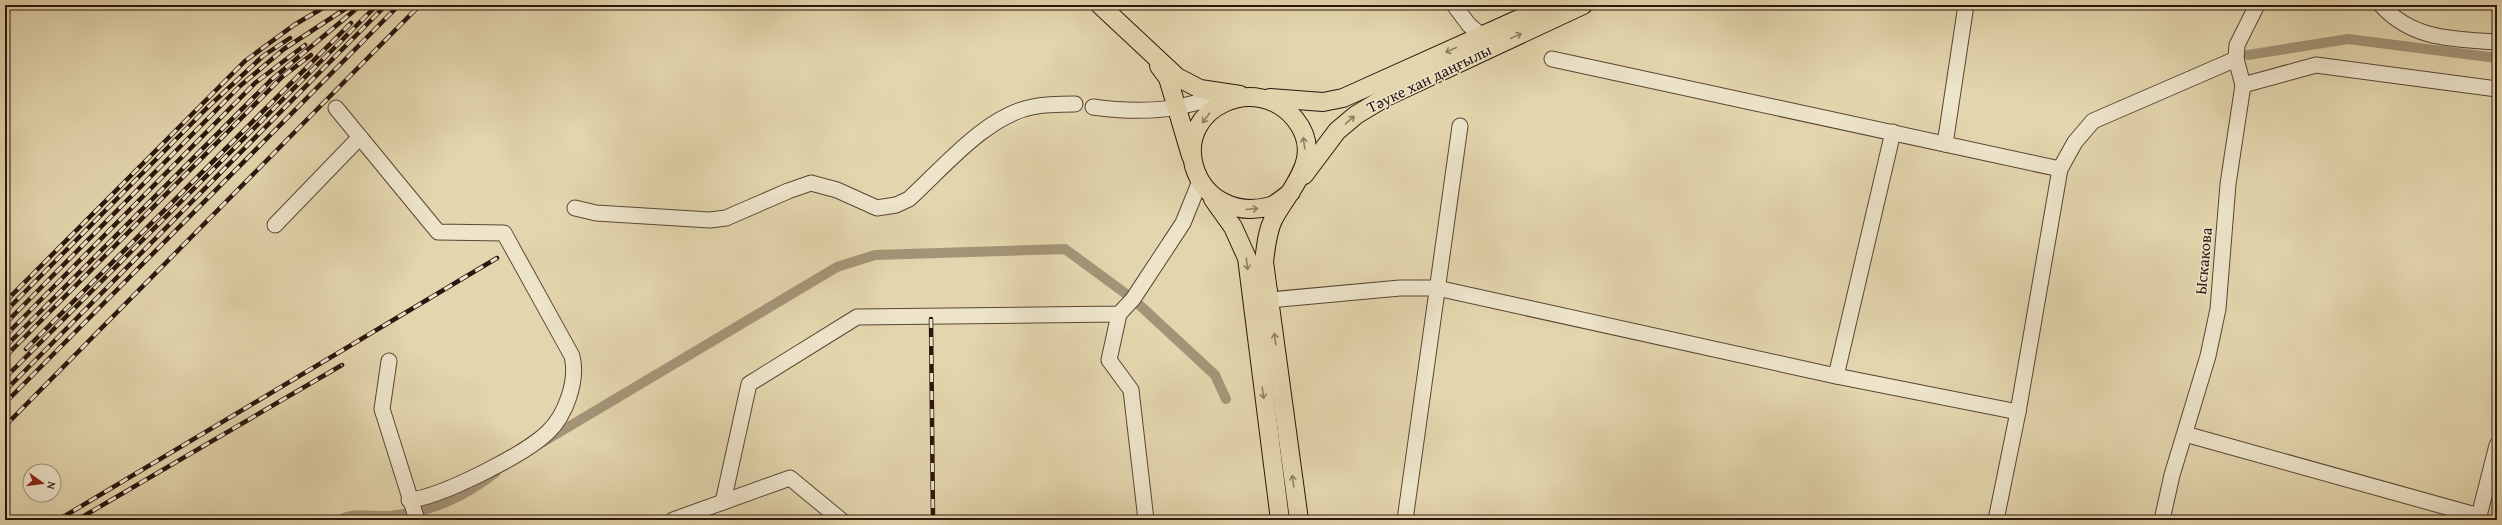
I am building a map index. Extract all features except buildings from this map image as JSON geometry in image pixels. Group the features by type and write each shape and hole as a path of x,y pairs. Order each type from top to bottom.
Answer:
{"main road":[{"path":"1100,5 1152,56 1177,77 1200,89 1280,105 1296,120 1305,140 1306,161 1295,187 1273,219 1266,240 1264,262 1298,520"},
{"name":"Тәуке хан даңғылы","path":"1295,187 1337,131 1383,89 1482,36 1550,5"},
{"name":"Тәуке хан даңғылы","path":"1246,97 1323,102 1383,89 1583,5"},
{"path":"1152,56 1168,78 1176,107 1201,180 1234,227 1247,258 1280,520"},
{"path":"1246,97 1226,101 1211,112 1199,127 1193,145 1201,180 1228,206 1250,210 1272,205 1295,187"}],"street":[{"path":"1454,5 1469,25 1482,36"},
{"path":"1945,144 1966,5"},
{"name":"Ыскакова","path":"2162,520 2208,356 2218,309 2228,184 2243,85 2236,59 2237,46 2257,5"},
{"path":"2381,5 2406,27 2430,36 2497,42"},
{"path":"1552,59 2060,169"},
{"path":"1996,520 2018,412 2060,169 2075,142 2093,120 2236,59"},
{"path":"2243,85 2316,64 2497,89"},
{"path":"1093,107 1121,111 1176,107 1214,98 1246,97"},
{"path":"575,208 596,213 710,220 726,218 788,191 811,183 837,190 877,208 896,205 909,199 984,130 1012,114 1031,107 1074,104"},
{"path":"336,108 438,232 504,233 572,356 574,366 574,377 565,404 548,433 488,471 423,499 409,500"},
{"path":"1405,520 1460,126"},
{"path":"1836,376 1893,132"},
{"path":"275,225 360,137"},
{"path":"1146,520 1131,390 1108,360 1119,314 1133,299 1183,223 1201,180"},
{"path":"1269,300 1400,288 1438,288 1836,376 2018,412"},
{"path":"723,502 749,384 857,316 1119,314"},
{"path":"389,361 382,409 409,500 417,520"},
{"path":"2185,434 2479,518 2497,445"},
{"path":"673,520 790,478 841,520"}],"waterway":[{"path":"2248,55 2348,39 2497,58"},
{"path":"543,442 837,267 875,255 1065,249 1133,299 1215,375 1226,399"},
{"path":"340,520 357,515 389,516 404,514 433,507 459,496 496,472"}],"railway":[{"path":"5,302 245,61 294,25 328,5"},
{"path":"5,324 240,86 284,49 351,5"},
{"path":"5,347 271,80 361,5"},
{"path":"5,378 377,5"},
{"path":"5,391 386,5"},
{"path":"5,403 399,5"},
{"path":"5,426 420,5"},
{"path":"26,349 351,23"},
{"path":"5,312 206,109 263,56 290,38"},
{"path":"5,336 255,83 305,45"},
{"path":"5,357 282,77 311,55"},
{"path":"58,520 497,258"},
{"path":"931,319 933,520"},
{"path":"77,520 342,365"}]}
